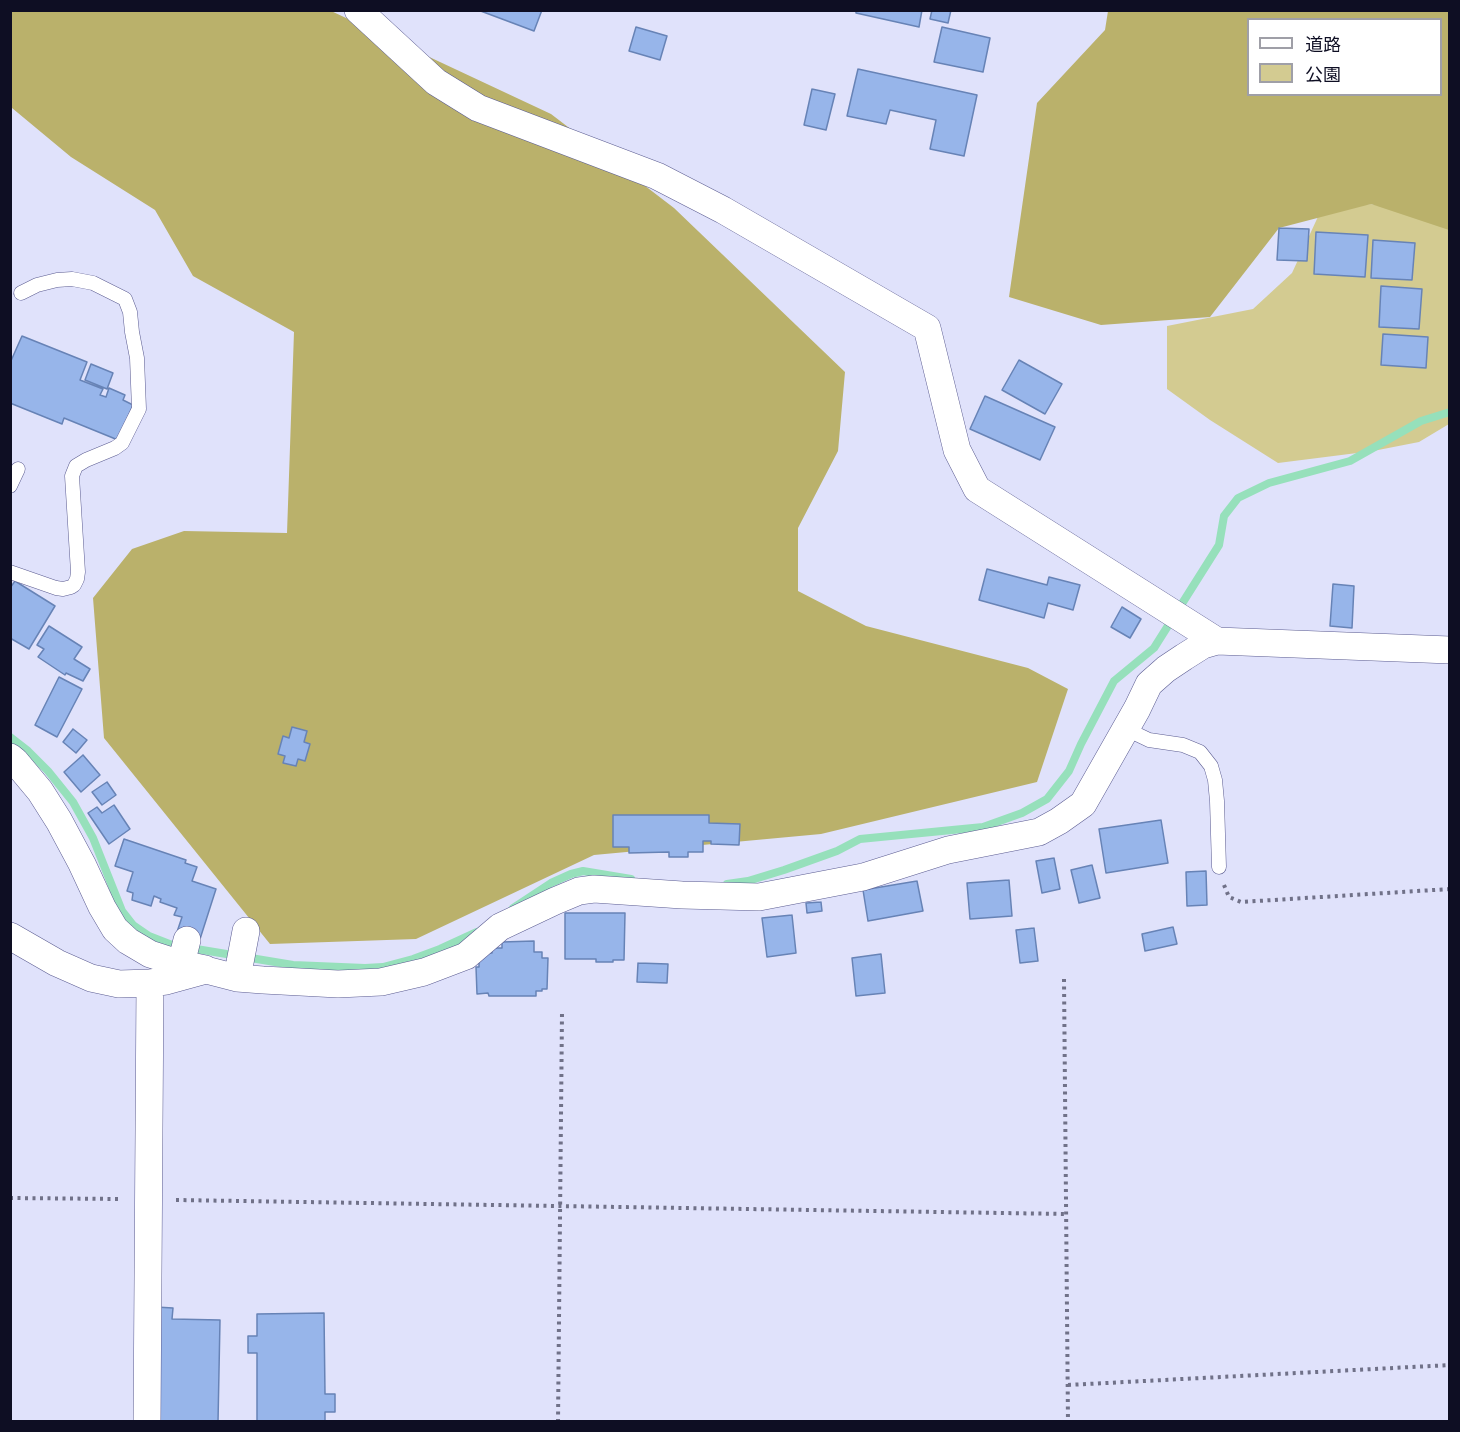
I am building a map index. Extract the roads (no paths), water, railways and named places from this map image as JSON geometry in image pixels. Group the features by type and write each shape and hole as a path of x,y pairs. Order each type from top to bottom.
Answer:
{"street":[{"path":"358,10 436,82 478,108 657,176 723,210 927,328 957,450 977,489 1217,641"},
{"path":"10,757 73,823 102,907 115,929 128,941 150,954 191,958 237,978 338,984 381,982 424,972 466,956 500,927 579,891 594,889 759,897 863,876 948,850 1039,832 1083,804 1149,684 1166,669 1203,645 1217,641 1449,650"},
{"path":"237,978 246,931"},
{"path":"10,936 57,963 91,978 119,984 150,984 166,981 191,958"},
{"path":"147,1422 150,984"}],"lane":[{"path":"10,572 56,588 71,588 74,585 78,572 72,476 76,466 122,443 139,409 137,358 130,312 125,299 93,283 72,279 37,285 21,293"},
{"path":"10,486 18,469"},
{"path":"1126,729 1149,740 1183,745 1200,752 1211,766 1217,801 1219,867"}],"waterway":[{"path":"727,884 748,881 784,870 837,851 860,839 983,827 1022,813 1047,799 1069,771 1114,681 1154,648 1219,545 1224,516 1238,498 1269,483 1350,461 1421,421 1450,412"},
{"path":"10,737 48,771 73,802 93,838 122,911 133,925 149,936 172,945 293,965 365,968 383,967 413,959 477,932"},
{"path":"513,908 551,883 583,871 631,879"}]}
